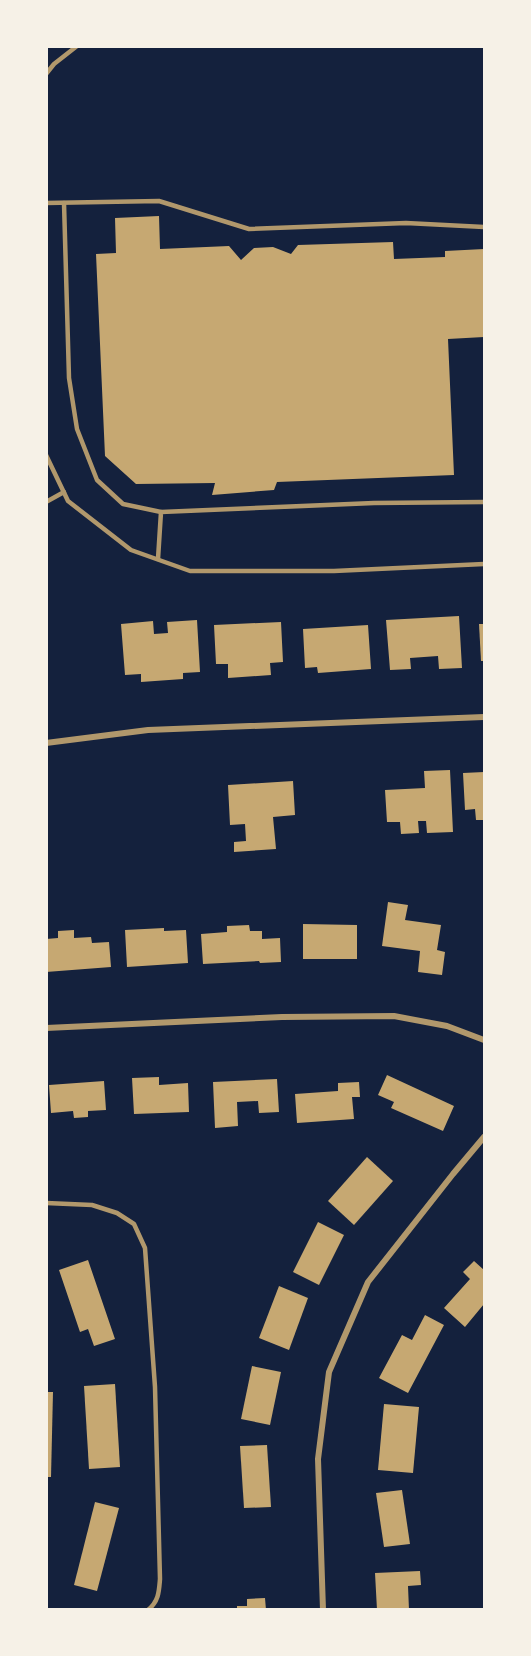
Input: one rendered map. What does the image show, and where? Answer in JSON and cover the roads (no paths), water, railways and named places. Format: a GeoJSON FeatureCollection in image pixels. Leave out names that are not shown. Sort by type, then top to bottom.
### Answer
{"type":"FeatureCollection","features":[{"type":"Feature","properties":{"kind":"street"},"geometry":{"type":"LineString","coordinates":[[46,743],[148,730],[484,717]]}},
{"type":"Feature","properties":{"kind":"street"},"geometry":{"type":"LineString","coordinates":[[46,1028],[282,1017],[394,1016],[447,1026],[484,1040]]}},
{"type":"Feature","properties":{"kind":"street"},"geometry":{"type":"LineString","coordinates":[[323,1610],[318,1459],[329,1372],[368,1282],[484,1137]]}},
{"type":"Feature","properties":{"kind":"lane"},"geometry":{"type":"LineString","coordinates":[[46,74],[54,64],[77,46]]}},
{"type":"Feature","properties":{"kind":"lane"},"geometry":{"type":"LineString","coordinates":[[46,203],[159,201],[249,229],[406,223],[484,226]]}},
{"type":"Feature","properties":{"kind":"lane"},"geometry":{"type":"LineString","coordinates":[[64,203],[69,378],[77,429],[97,480],[123,504],[161,512],[374,503],[484,502]]}},
{"type":"Feature","properties":{"kind":"lane"},"geometry":{"type":"LineString","coordinates":[[46,455],[68,501],[131,550],[190,571],[334,571],[484,564]]}},
{"type":"Feature","properties":{"kind":"lane"},"geometry":{"type":"LineString","coordinates":[[46,502],[64,492]]}},
{"type":"Feature","properties":{"kind":"lane"},"geometry":{"type":"LineString","coordinates":[[158,560],[161,512]]}},
{"type":"Feature","properties":{"kind":"lane"},"geometry":{"type":"LineString","coordinates":[[46,1203],[92,1205],[117,1213],[134,1224],[145,1248],[155,1387],[160,1567],[159,1595],[152,1608],[148,1610]]}}]}
